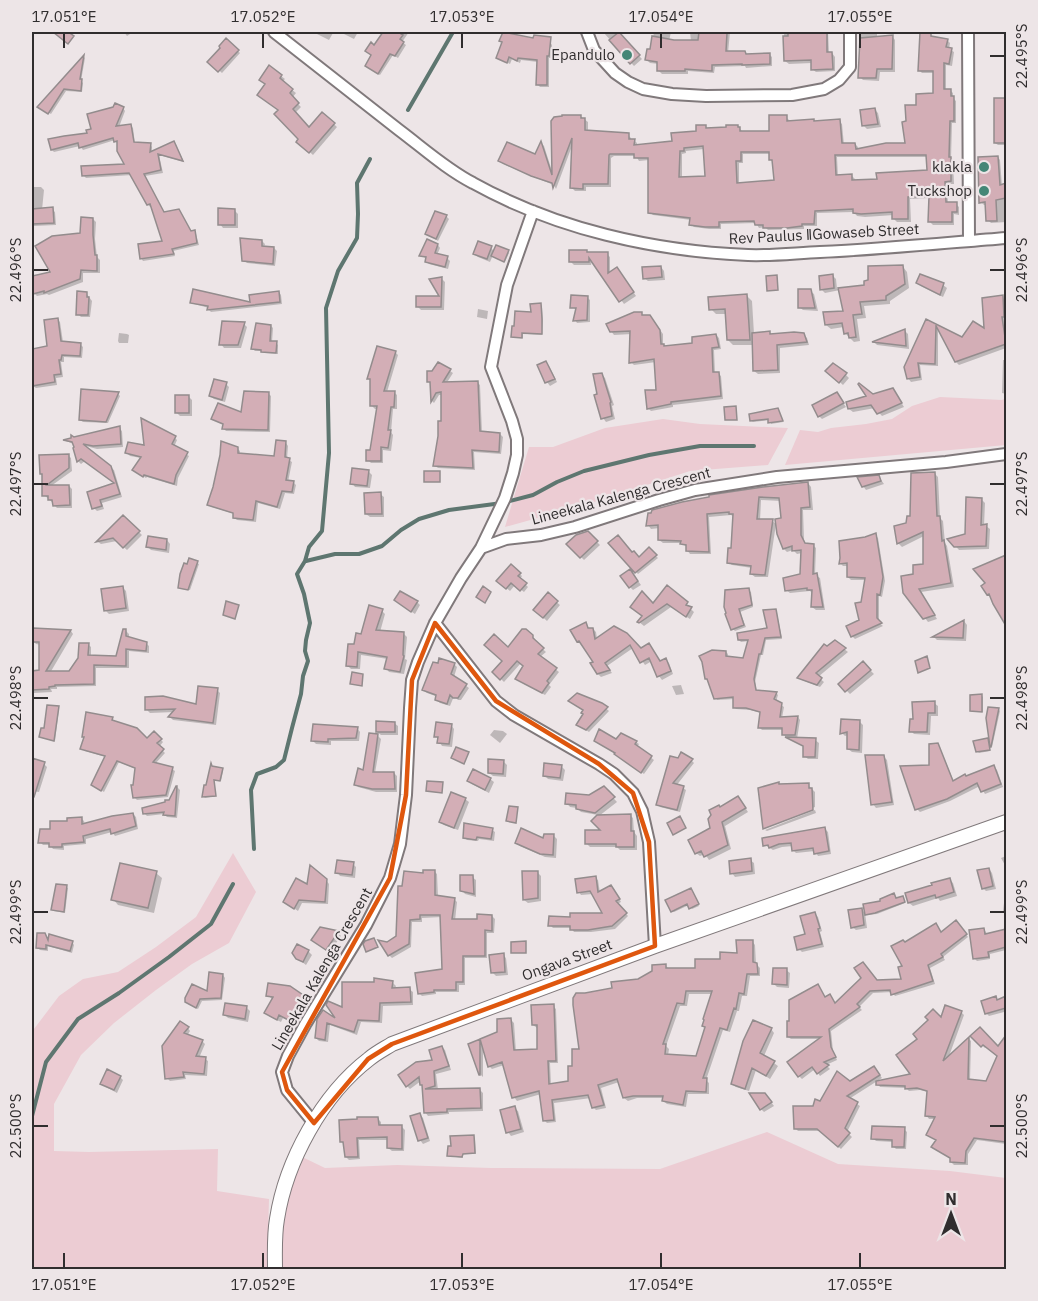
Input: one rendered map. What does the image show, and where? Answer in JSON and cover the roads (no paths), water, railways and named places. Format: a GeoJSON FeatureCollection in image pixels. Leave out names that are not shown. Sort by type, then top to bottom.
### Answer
{"type":"FeatureCollection","features":[{"type":"Feature","properties":{"kind":"street","name":"Rev Paulus ǁGowaseb Street"},"geometry":{"type":"LineString","coordinates":[[274,32],[451,170],[496,195],[533,211],[584,228],[633,241],[685,250],[750,255],[1006,238]]}},
{"type":"Feature","properties":{"kind":"street"},"geometry":{"type":"LineString","coordinates":[[587,32],[594,50],[615,74],[628,82],[643,89],[706,96],[792,95],[824,89],[839,80],[850,67],[850,32]]}},
{"type":"Feature","properties":{"kind":"street"},"geometry":{"type":"LineString","coordinates":[[968,32],[969,241]]}},
{"type":"Feature","properties":{"kind":"street"},"geometry":{"type":"LineString","coordinates":[[481,548],[505,498],[517,454],[518,439],[491,367],[507,285],[533,211]]}},
{"type":"Feature","properties":{"kind":"street","name":"Lineekala Kalenga Crescent"},"geometry":{"type":"LineString","coordinates":[[314,1123],[287,1090],[282,1072],[306,1023],[366,925],[390,878],[400,844],[406,795],[412,680],[435,623],[460,578],[481,548],[506,539],[541,535],[574,527],[705,488],[777,477],[946,462],[1006,454]]}},
{"type":"Feature","properties":{"kind":"street"},"geometry":{"type":"LineString","coordinates":[[435,623],[496,701],[514,715],[614,774],[633,793],[642,812],[649,842],[655,946]]}},
{"type":"Feature","properties":{"kind":"street","name":"Ongava Street"},"geometry":{"type":"LineString","coordinates":[[275,1269],[279,1209],[291,1168],[314,1123],[346,1080],[368,1059],[392,1044],[655,946],[1006,822]]}},
{"type":"Feature","properties":{"kind":"waterway"},"geometry":{"type":"LineString","coordinates":[[408,110],[453,32]]}},
{"type":"Feature","properties":{"kind":"waterway"},"geometry":{"type":"LineString","coordinates":[[254,849],[251,790],[257,774],[276,767],[284,760],[308,661],[305,651],[310,623],[297,574],[305,561],[309,547],[322,531],[329,453],[326,308],[338,271],[357,238],[357,183],[370,159]]}},
{"type":"Feature","properties":{"kind":"waterway"},"geometry":{"type":"LineString","coordinates":[[306,561],[335,554],[359,554],[382,546],[419,519],[449,510],[502,503],[533,495],[584,471],[649,455],[700,446],[754,446]]}},
{"type":"Feature","properties":{"kind":"waterway"},"geometry":{"type":"LineString","coordinates":[[32,1116],[46,1062],[78,1019],[119,993],[211,924],[233,884]]}},
{"type":"Feature","properties":{"kind":"place","name":"Epandulo"},"geometry":{"type":"Point","coordinates":[627,55]}},
{"type":"Feature","properties":{"kind":"place","name":"klakla"},"geometry":{"type":"Point","coordinates":[984,167]}},
{"type":"Feature","properties":{"kind":"place","name":"Tuckshop"},"geometry":{"type":"Point","coordinates":[984,191]}}]}
